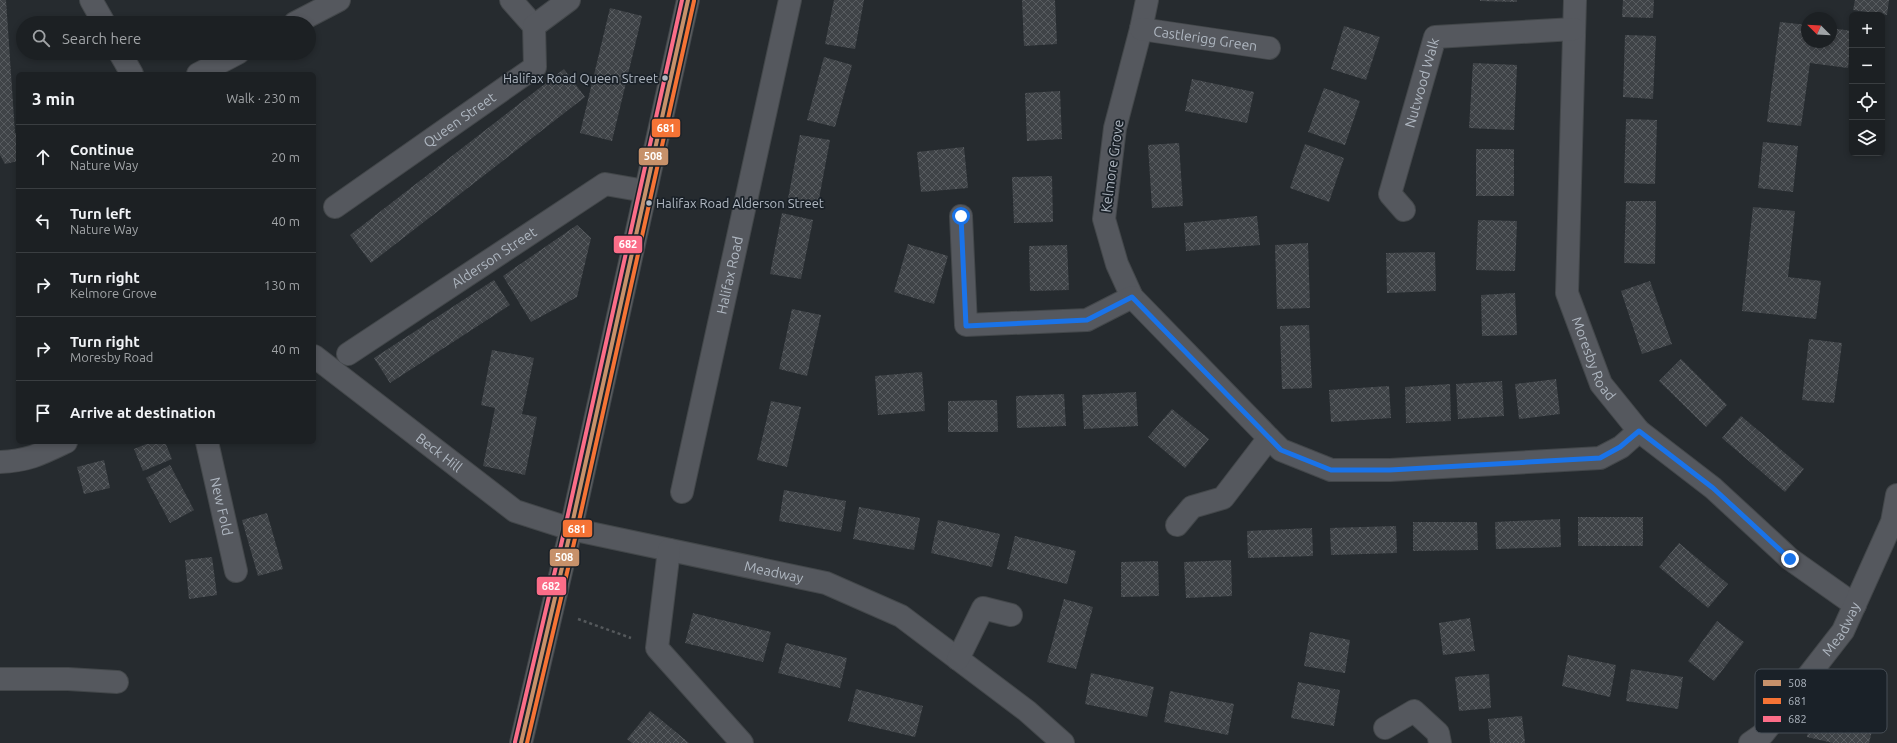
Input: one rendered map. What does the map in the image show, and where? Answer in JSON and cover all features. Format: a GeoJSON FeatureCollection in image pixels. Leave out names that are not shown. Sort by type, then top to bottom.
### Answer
{"type":"FeatureCollection","features":[{"type":"Feature","properties":{"kind":"highway"},"geometry":{"type":"LineString","coordinates":[[521,743],[551,609],[571,529],[688,0]]}},
{"type":"Feature","properties":{"kind":"street"},"geometry":{"type":"LineString","coordinates":[[91,0],[100,16]]}},
{"type":"Feature","properties":{"kind":"street"},"geometry":{"type":"LineString","coordinates":[[308,16],[339,0]]}},
{"type":"Feature","properties":{"kind":"street"},"geometry":{"type":"LineString","coordinates":[[511,0],[534,26],[569,0]]}},
{"type":"Feature","properties":{"kind":"street","name":"Halifax Road"},"geometry":{"type":"LineString","coordinates":[[682,492],[790,0]]}},
{"type":"Feature","properties":{"kind":"street","name":"Kelmore Grove"},"geometry":{"type":"LineString","coordinates":[[1147,0],[1141,29],[1115,128],[1104,219],[1117,264],[1132,297],[1281,450],[1331,470],[1390,470],[1600,458],[1620,447],[1639,431]]}},
{"type":"Feature","properties":{"kind":"street","name":"Moresby Road"},"geometry":{"type":"LineString","coordinates":[[1575,0],[1567,293],[1600,384],[1639,431],[1713,488],[1790,559],[1855,605]]}},
{"type":"Feature","properties":{"kind":"street","name":"Queen Street"},"geometry":{"type":"LineString","coordinates":[[335,207],[535,67],[534,26]]}},
{"type":"Feature","properties":{"kind":"street","name":"Castlerigg Green"},"geometry":{"type":"LineString","coordinates":[[1141,29],[1269,48]]}},
{"type":"Feature","properties":{"kind":"street","name":"Nutwood Walk"},"geometry":{"type":"LineString","coordinates":[[1404,210],[1390,194],[1435,37],[1574,29]]}},
{"type":"Feature","properties":{"kind":"street"},"geometry":{"type":"LineString","coordinates":[[124,60],[131,72]]}},
{"type":"Feature","properties":{"kind":"street"},"geometry":{"type":"LineString","coordinates":[[202,72],[225,60]]}},
{"type":"Feature","properties":{"kind":"street","name":"Alderson Street"},"geometry":{"type":"LineString","coordinates":[[348,354],[605,184],[646,190]]}},
{"type":"Feature","properties":{"kind":"street"},"geometry":{"type":"LineString","coordinates":[[961,216],[966,326],[1087,320],[1132,297]]}},
{"type":"Feature","properties":{"kind":"street","name":"Beck Hill"},"geometry":{"type":"LineString","coordinates":[[318,365],[371,399],[515,511],[571,529]]}},
{"type":"Feature","properties":{"kind":"street"},"geometry":{"type":"LineString","coordinates":[[1177,525],[1192,507],[1223,498],[1269,438]]}},
{"type":"Feature","properties":{"kind":"street"},"geometry":{"type":"LineString","coordinates":[[0,462],[19,461],[36,456],[62,444]]}},
{"type":"Feature","properties":{"kind":"street","name":"New Fold"},"geometry":{"type":"LineString","coordinates":[[207,444],[236,571]]}},
{"type":"Feature","properties":{"kind":"street","name":"Meadway"},"geometry":{"type":"LineString","coordinates":[[1813,669],[1843,631],[1892,522],[1897,495]]}},
{"type":"Feature","properties":{"kind":"street","name":"Meadway"},"geometry":{"type":"LineString","coordinates":[[571,529],[826,583],[901,616],[1027,711],[1063,743]]}},
{"type":"Feature","properties":{"kind":"street"},"geometry":{"type":"LineString","coordinates":[[669,550],[657,648],[742,743]]}},
{"type":"Feature","properties":{"kind":"street"},"geometry":{"type":"LineString","coordinates":[[958,659],[983,608],[1011,615]]}},
{"type":"Feature","properties":{"kind":"street"},"geometry":{"type":"LineString","coordinates":[[0,679],[68,678],[117,682]]}},
{"type":"Feature","properties":{"kind":"street"},"geometry":{"type":"LineString","coordinates":[[1385,728],[1414,711],[1438,733],[1440,743]]}},
{"type":"Feature","properties":{"kind":"street","name":"Meadway"},"geometry":{"type":"LineString","coordinates":[[1750,743],[1764,733]]}},
{"type":"Feature","properties":{"kind":"path"},"geometry":{"type":"LineString","coordinates":[[551,609],[657,648]]}},
{"type":"Feature","properties":{"kind":"building"},"geometry":{"type":"Polygon","coordinates":[[[0,0],[6,0],[16,133],[16,161],[5,164],[0,155],[0,0]]]}},
{"type":"Feature","properties":{"kind":"building"},"geometry":{"type":"Polygon","coordinates":[[[834,0],[864,0],[855,49],[825,44],[834,0]]]}},
{"type":"Feature","properties":{"kind":"building"},"geometry":{"type":"Polygon","coordinates":[[[1022,0],[1055,0],[1057,44],[1024,46],[1022,0]]]}},
{"type":"Feature","properties":{"kind":"building"},"geometry":{"type":"Polygon","coordinates":[[[1517,0],[1517,2],[1480,1],[1517,0]]]}},
{"type":"Feature","properties":{"kind":"building"},"geometry":{"type":"Polygon","coordinates":[[[1623,0],[1654,0],[1653,18],[1622,17],[1623,0]]]}},
{"type":"Feature","properties":{"kind":"building"},"geometry":{"type":"Polygon","coordinates":[[[1855,0],[1889,0],[1887,15],[1885,15],[1885,12],[1853,10],[1855,0]]]}},
{"type":"Feature","properties":{"kind":"building"},"geometry":{"type":"Polygon","coordinates":[[[610,8],[642,16],[612,141],[580,133],[610,8]]]}},
{"type":"Feature","properties":{"kind":"building"},"geometry":{"type":"Polygon","coordinates":[[[1780,22],[1801,24],[1801,48],[1837,48],[1837,29],[1849,31],[1848,68],[1810,63],[1801,126],[1767,122],[1780,22]]]}},
{"type":"Feature","properties":{"kind":"building"},"geometry":{"type":"Polygon","coordinates":[[[1344,26],[1380,37],[1366,80],[1331,69],[1344,26]]]}},
{"type":"Feature","properties":{"kind":"building"},"geometry":{"type":"Polygon","coordinates":[[[1625,35],[1656,36],[1653,99],[1623,97],[1625,35]]]}},
{"type":"Feature","properties":{"kind":"building"},"geometry":{"type":"Polygon","coordinates":[[[824,57],[852,65],[835,127],[807,120],[824,57]]]}},
{"type":"Feature","properties":{"kind":"building"},"geometry":{"type":"Polygon","coordinates":[[[1473,63],[1517,65],[1514,130],[1469,128],[1473,63]]]}},
{"type":"Feature","properties":{"kind":"building"},"geometry":{"type":"Polygon","coordinates":[[[564,69],[585,97],[371,263],[350,235],[564,69]]]}},
{"type":"Feature","properties":{"kind":"building"},"geometry":{"type":"Polygon","coordinates":[[[1192,79],[1254,92],[1247,123],[1185,111],[1192,79]]]}},
{"type":"Feature","properties":{"kind":"building"},"geometry":{"type":"Polygon","coordinates":[[[1324,88],[1360,101],[1345,145],[1308,132],[1324,88]]]}},
{"type":"Feature","properties":{"kind":"building"},"geometry":{"type":"Polygon","coordinates":[[[1060,91],[1062,139],[1027,141],[1025,93],[1060,91]]]}},
{"type":"Feature","properties":{"kind":"building"},"geometry":{"type":"Polygon","coordinates":[[[1626,119],[1657,120],[1655,184],[1624,183],[1626,119]]]}},
{"type":"Feature","properties":{"kind":"building"},"geometry":{"type":"Polygon","coordinates":[[[800,135],[830,140],[818,204],[788,199],[800,135]]]}},
{"type":"Feature","properties":{"kind":"building"},"geometry":{"type":"Polygon","coordinates":[[[1763,142],[1798,146],[1793,192],[1758,188],[1763,142]]]}},
{"type":"Feature","properties":{"kind":"building"},"geometry":{"type":"Polygon","coordinates":[[[1179,143],[1183,206],[1152,208],[1148,145],[1179,143]]]}},
{"type":"Feature","properties":{"kind":"building"},"geometry":{"type":"Polygon","coordinates":[[[1305,144],[1344,158],[1329,202],[1290,188],[1305,144]]]}},
{"type":"Feature","properties":{"kind":"building"},"geometry":{"type":"Polygon","coordinates":[[[964,147],[968,188],[921,192],[917,152],[964,147]]]}},
{"type":"Feature","properties":{"kind":"building"},"geometry":{"type":"Polygon","coordinates":[[[1476,149],[1514,149],[1514,196],[1476,196],[1476,149]]]}},
{"type":"Feature","properties":{"kind":"building"},"geometry":{"type":"Polygon","coordinates":[[[1052,176],[1053,222],[1014,223],[1012,177],[1052,176]]]}},
{"type":"Feature","properties":{"kind":"building"},"geometry":{"type":"Polygon","coordinates":[[[1626,201],[1656,201],[1655,264],[1624,263],[1626,201]]]}},
{"type":"Feature","properties":{"kind":"building"},"geometry":{"type":"Polygon","coordinates":[[[1753,207],[1795,211],[1788,277],[1821,281],[1816,319],[1742,311],[1753,207]]]}},
{"type":"Feature","properties":{"kind":"building"},"geometry":{"type":"Polygon","coordinates":[[[782,213],[813,220],[801,279],[770,274],[782,213]]]}},
{"type":"Feature","properties":{"kind":"building"},"geometry":{"type":"Polygon","coordinates":[[[1257,216],[1260,245],[1186,251],[1184,223],[1257,216]]]}},
{"type":"Feature","properties":{"kind":"building"},"geometry":{"type":"Polygon","coordinates":[[[1478,220],[1517,221],[1515,271],[1476,270],[1478,220]]]}},
{"type":"Feature","properties":{"kind":"building"},"geometry":{"type":"Polygon","coordinates":[[[577,225],[591,238],[577,297],[531,322],[503,276],[577,225]]]}},
{"type":"Feature","properties":{"kind":"building"},"geometry":{"type":"Polygon","coordinates":[[[1308,243],[1310,308],[1277,309],[1275,245],[1308,243]]]}},
{"type":"Feature","properties":{"kind":"building"},"geometry":{"type":"Polygon","coordinates":[[[908,244],[948,256],[934,304],[894,292],[908,244]]]}},
{"type":"Feature","properties":{"kind":"building"},"geometry":{"type":"Polygon","coordinates":[[[1067,245],[1069,290],[1030,291],[1029,246],[1067,245]]]}},
{"type":"Feature","properties":{"kind":"building"},"geometry":{"type":"Polygon","coordinates":[[[1435,252],[1436,291],[1387,293],[1386,253],[1435,252]]]}},
{"type":"Feature","properties":{"kind":"building"},"geometry":{"type":"Polygon","coordinates":[[[494,280],[510,305],[390,383],[374,358],[494,280]]]}},
{"type":"Feature","properties":{"kind":"building"},"geometry":{"type":"Polygon","coordinates":[[[1650,281],[1672,344],[1642,354],[1621,291],[1650,281]]]}},
{"type":"Feature","properties":{"kind":"building"},"geometry":{"type":"Polygon","coordinates":[[[1515,293],[1517,335],[1482,336],[1481,295],[1515,293]]]}},
{"type":"Feature","properties":{"kind":"building"},"geometry":{"type":"Polygon","coordinates":[[[792,309],[821,315],[807,376],[779,369],[792,309]]]}},
{"type":"Feature","properties":{"kind":"building"},"geometry":{"type":"Polygon","coordinates":[[[1309,325],[1312,388],[1282,389],[1280,326],[1309,325]]]}},
{"type":"Feature","properties":{"kind":"building"},"geometry":{"type":"Polygon","coordinates":[[[1809,339],[1842,343],[1834,403],[1802,400],[1809,339]]]}},
{"type":"Feature","properties":{"kind":"building"},"geometry":{"type":"Polygon","coordinates":[[[492,350],[534,358],[522,414],[537,417],[525,475],[483,466],[495,408],[481,405],[492,350]]]}},
{"type":"Feature","properties":{"kind":"building"},"geometry":{"type":"Polygon","coordinates":[[[1681,359],[1727,405],[1706,427],[1659,381],[1681,359]]]}},
{"type":"Feature","properties":{"kind":"building"},"geometry":{"type":"Polygon","coordinates":[[[922,372],[925,411],[878,415],[875,376],[922,372]]]}},
{"type":"Feature","properties":{"kind":"building"},"geometry":{"type":"Polygon","coordinates":[[[1556,379],[1560,414],[1519,419],[1515,384],[1556,379]]]}},
{"type":"Feature","properties":{"kind":"building"},"geometry":{"type":"Polygon","coordinates":[[[1502,381],[1504,416],[1458,419],[1456,384],[1502,381]]]}},
{"type":"Feature","properties":{"kind":"building"},"geometry":{"type":"Polygon","coordinates":[[[1450,384],[1451,421],[1406,423],[1405,387],[1450,384]]]}},
{"type":"Feature","properties":{"kind":"building"},"geometry":{"type":"Polygon","coordinates":[[[1389,386],[1391,418],[1331,422],[1329,390],[1389,386]]]}},
{"type":"Feature","properties":{"kind":"building"},"geometry":{"type":"Polygon","coordinates":[[[1136,392],[1138,426],[1084,429],[1082,395],[1136,392]]]}},
{"type":"Feature","properties":{"kind":"building"},"geometry":{"type":"Polygon","coordinates":[[[1064,394],[1066,426],[1017,428],[1016,396],[1064,394]]]}},
{"type":"Feature","properties":{"kind":"building"},"geometry":{"type":"Polygon","coordinates":[[[997,400],[998,432],[948,432],[948,401],[997,400]]]}},
{"type":"Feature","properties":{"kind":"building"},"geometry":{"type":"Polygon","coordinates":[[[771,401],[801,407],[787,467],[757,460],[771,401]]]}},
{"type":"Feature","properties":{"kind":"building"},"geometry":{"type":"Polygon","coordinates":[[[1172,409],[1209,439],[1185,468],[1148,437],[1172,409]]]}},
{"type":"Feature","properties":{"kind":"building"},"geometry":{"type":"Polygon","coordinates":[[[1741,416],[1804,469],[1785,492],[1722,438],[1741,416]]]}},
{"type":"Feature","properties":{"kind":"building"},"geometry":{"type":"Polygon","coordinates":[[[146,444],[166,444],[172,459],[143,471],[134,449],[146,444]]]}},
{"type":"Feature","properties":{"kind":"building"},"geometry":{"type":"Polygon","coordinates":[[[104,460],[110,488],[84,494],[77,467],[104,460]]]}},
{"type":"Feature","properties":{"kind":"building"},"geometry":{"type":"Polygon","coordinates":[[[170,465],[194,510],[170,523],[146,478],[170,465]]]}},
{"type":"Feature","properties":{"kind":"building"},"geometry":{"type":"Polygon","coordinates":[[[784,490],[846,501],[841,532],[779,521],[784,490]]]}},
{"type":"Feature","properties":{"kind":"building"},"geometry":{"type":"Polygon","coordinates":[[[859,507],[920,518],[914,550],[853,539],[859,507]]]}},
{"type":"Feature","properties":{"kind":"building"},"geometry":{"type":"Polygon","coordinates":[[[267,513],[283,569],[258,576],[242,520],[267,513]]]}},
{"type":"Feature","properties":{"kind":"building"},"geometry":{"type":"Polygon","coordinates":[[[1578,517],[1643,517],[1643,546],[1578,546],[1578,517]]]}},
{"type":"Feature","properties":{"kind":"building"},"geometry":{"type":"Polygon","coordinates":[[[1560,519],[1561,547],[1496,549],[1495,522],[1560,519]]]}},
{"type":"Feature","properties":{"kind":"building"},"geometry":{"type":"Polygon","coordinates":[[[938,520],[1000,534],[992,567],[931,553],[938,520]]]}},
{"type":"Feature","properties":{"kind":"building"},"geometry":{"type":"Polygon","coordinates":[[[1413,522],[1477,522],[1478,550],[1413,551],[1413,522]]]}},
{"type":"Feature","properties":{"kind":"building"},"geometry":{"type":"Polygon","coordinates":[[[1396,526],[1397,553],[1331,555],[1330,528],[1396,526]]]}},
{"type":"Feature","properties":{"kind":"building"},"geometry":{"type":"Polygon","coordinates":[[[1312,528],[1313,556],[1248,558],[1247,531],[1312,528]]]}},
{"type":"Feature","properties":{"kind":"building"},"geometry":{"type":"Polygon","coordinates":[[[1015,536],[1076,551],[1067,584],[1007,569],[1015,536]]]}},
{"type":"Feature","properties":{"kind":"building"},"geometry":{"type":"Polygon","coordinates":[[[1679,543],[1728,584],[1708,608],[1659,567],[1679,543]]]}},
{"type":"Feature","properties":{"kind":"building"},"geometry":{"type":"Polygon","coordinates":[[[212,557],[217,595],[189,599],[185,560],[212,557]]]}},
{"type":"Feature","properties":{"kind":"building"},"geometry":{"type":"Polygon","coordinates":[[[1231,560],[1232,596],[1186,598],[1184,562],[1231,560]]]}},
{"type":"Feature","properties":{"kind":"building"},"geometry":{"type":"Polygon","coordinates":[[[1158,561],[1159,596],[1121,597],[1121,562],[1158,561]]]}},
{"type":"Feature","properties":{"kind":"building"},"geometry":{"type":"Polygon","coordinates":[[[1064,599],[1093,607],[1076,669],[1047,662],[1064,599]]]}},
{"type":"Feature","properties":{"kind":"building"},"geometry":{"type":"Polygon","coordinates":[[[693,613],[771,632],[763,662],[685,643],[693,613]]]}},
{"type":"Feature","properties":{"kind":"building"},"geometry":{"type":"Polygon","coordinates":[[[1470,618],[1475,651],[1443,655],[1439,623],[1470,618]]]}},
{"type":"Feature","properties":{"kind":"building"},"geometry":{"type":"Polygon","coordinates":[[[1717,621],[1744,642],[1714,681],[1688,661],[1717,621]]]}},
{"type":"Feature","properties":{"kind":"building"},"geometry":{"type":"Polygon","coordinates":[[[1310,632],[1350,640],[1345,673],[1304,666],[1310,632]]]}},
{"type":"Feature","properties":{"kind":"building"},"geometry":{"type":"Polygon","coordinates":[[[786,643],[847,658],[840,688],[778,673],[786,643]]]}},
{"type":"Feature","properties":{"kind":"building"},"geometry":{"type":"Polygon","coordinates":[[[1568,655],[1616,665],[1610,697],[1562,686],[1568,655]]]}},
{"type":"Feature","properties":{"kind":"building"},"geometry":{"type":"Polygon","coordinates":[[[1631,669],[1683,677],[1678,709],[1626,701],[1631,669]]]}},
{"type":"Feature","properties":{"kind":"building"},"geometry":{"type":"Polygon","coordinates":[[[1091,673],[1154,687],[1147,717],[1085,704],[1091,673]]]}},
{"type":"Feature","properties":{"kind":"building"},"geometry":{"type":"Polygon","coordinates":[[[1489,674],[1491,708],[1459,711],[1455,677],[1489,674]]]}},
{"type":"Feature","properties":{"kind":"building"},"geometry":{"type":"Polygon","coordinates":[[[1298,682],[1340,690],[1334,726],[1291,718],[1298,682]]]}},
{"type":"Feature","properties":{"kind":"building"},"geometry":{"type":"Polygon","coordinates":[[[856,689],[923,706],[915,737],[848,721],[856,689]]]}},
{"type":"Feature","properties":{"kind":"building"},"geometry":{"type":"Polygon","coordinates":[[[1170,691],[1234,704],[1228,735],[1164,722],[1170,691]]]}},
{"type":"Feature","properties":{"kind":"building"},"geometry":{"type":"Polygon","coordinates":[[[650,711],[689,743],[632,743],[627,739],[650,711]]]}},
{"type":"Feature","properties":{"kind":"building"},"geometry":{"type":"Polygon","coordinates":[[[1522,716],[1525,743],[1490,743],[1488,719],[1522,716]]]}},
{"type":"Feature","properties":{"kind":"building"},"geometry":{"type":"Polygon","coordinates":[[[1808,733],[1872,733],[1869,743],[1833,743],[1807,737],[1808,733]]]}},
{"type":"Feature","properties":{"kind":"transit line","name":"682"},"geometry":{"type":"LineString","coordinates":[[515,742],[565,528],[682,0]]}},
{"type":"Feature","properties":{"kind":"transit line","name":"508"},"geometry":{"type":"LineString","coordinates":[[521,743],[571,529],[688,0]]}},
{"type":"Feature","properties":{"kind":"transit line","name":"681"},"geometry":{"type":"LineString","coordinates":[[527,743],[577,530],[694,1]]}},
{"type":"Feature","properties":{"kind":"place","name":"Halifax Road Queen Street"},"geometry":{"type":"Point","coordinates":[665,78]}},
{"type":"Feature","properties":{"kind":"place","name":"Halifax Road Alderson Street"},"geometry":{"type":"Point","coordinates":[649,203]}},
{"type":"Feature","properties":{"kind":"route"},"geometry":{"type":"LineString","coordinates":[[961,216],[966,326],[1087,320],[1132,297],[1281,450],[1331,470],[1390,470],[1600,458],[1620,447],[1639,431],[1713,488],[1790,559]]}}]}
